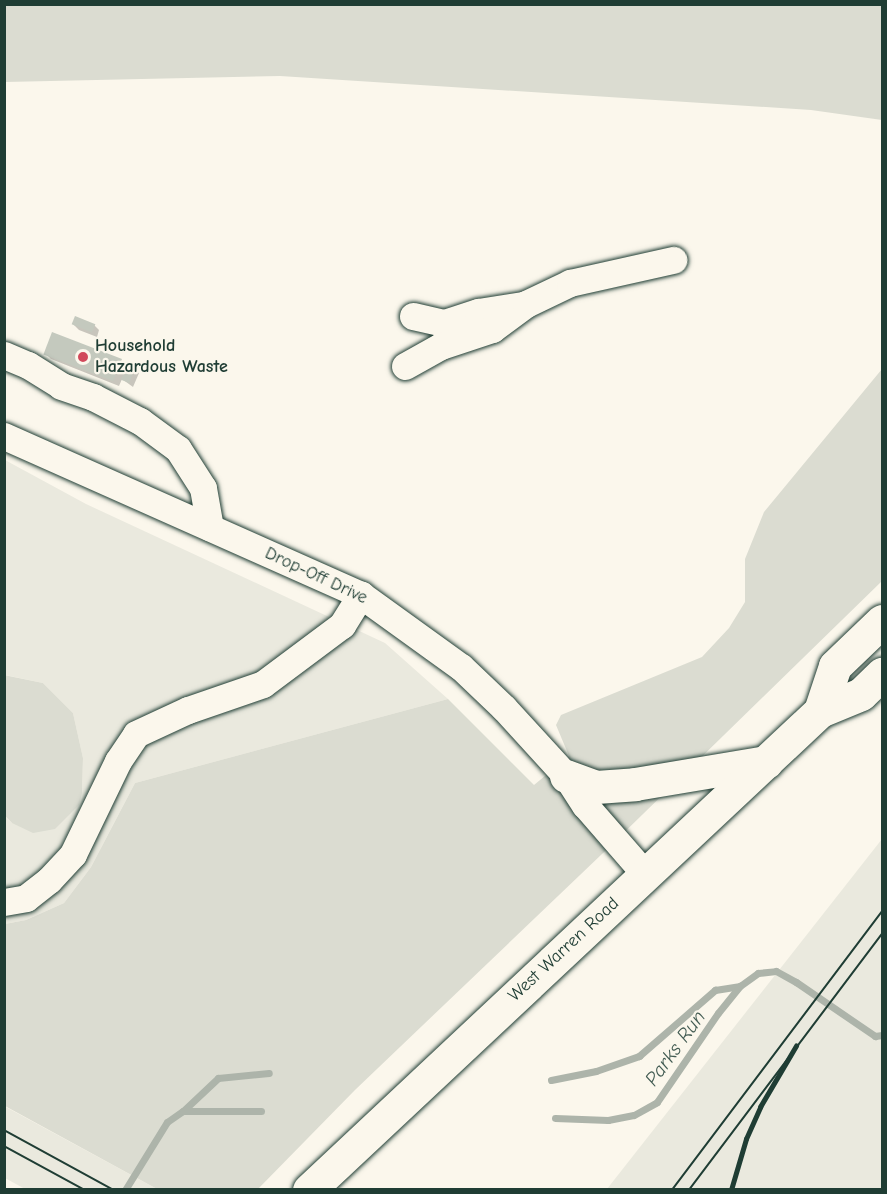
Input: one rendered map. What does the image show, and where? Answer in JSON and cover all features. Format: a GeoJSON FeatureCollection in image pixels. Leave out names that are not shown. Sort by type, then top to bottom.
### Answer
{"type":"FeatureCollection","features":[{"type":"Feature","properties":{"kind":"main road","name":"West Warren Road"},"geometry":{"type":"LineString","coordinates":[[820,711],[835,666],[882,621]]}},
{"type":"Feature","properties":{"kind":"main road","name":"West Warren Road"},"geometry":{"type":"LineString","coordinates":[[309,1190],[820,711],[861,694],[882,674]]}},
{"type":"Feature","properties":{"kind":"main road"},"geometry":{"type":"LineString","coordinates":[[566,776],[596,787],[635,784],[766,762]]}},
{"type":"Feature","properties":{"kind":"street"},"geometry":{"type":"LineString","coordinates":[[405,366],[441,346],[492,329],[526,304],[570,283],[673,260]]}},
{"type":"Feature","properties":{"kind":"street"},"geometry":{"type":"LineString","coordinates":[[413,316],[444,323],[478,312],[526,304]]}},
{"type":"Feature","properties":{"kind":"street"},"geometry":{"type":"LineString","coordinates":[[4,355],[28,365],[61,386],[93,397],[140,421],[178,449],[203,488],[210,527]]}},
{"type":"Feature","properties":{"kind":"street","name":"Drop-Off Drive"},"geometry":{"type":"LineString","coordinates":[[4,436],[361,595],[461,667],[504,708],[566,776],[585,805],[645,874]]}},
{"type":"Feature","properties":{"kind":"street"},"geometry":{"type":"LineString","coordinates":[[4,902],[26,898],[50,880],[73,854],[118,761],[136,734],[188,710],[262,684],[342,625],[361,595]]}},
{"type":"Feature","properties":{"kind":"shaded area"},"geometry":{"type":"Polygon","coordinates":[[[4,5],[882,5],[882,120],[811,110],[280,76],[5,82],[4,5]]]}},
{"type":"Feature","properties":{"kind":"shaded area"},"geometry":{"type":"Polygon","coordinates":[[[882,369],[882,581],[602,854],[355,1090],[258,1189],[157,1189],[5,1106],[5,924],[26,920],[64,903],[91,867],[135,783],[448,699],[534,785],[569,756],[556,725],[561,715],[702,657],[729,628],[745,602],[745,559],[764,512],[882,369]]]}},
{"type":"Feature","properties":{"kind":"shaded area"},"geometry":{"type":"Polygon","coordinates":[[[5,460],[86,504],[385,643],[448,699],[135,783],[91,867],[64,903],[26,920],[5,924],[4,816],[12,823],[82,793],[83,758],[73,713],[43,683],[5,675],[5,460]]]}},
{"type":"Feature","properties":{"kind":"shaded area"},"geometry":{"type":"Polygon","coordinates":[[[4,675],[43,683],[73,713],[83,758],[82,793],[79,805],[55,829],[33,833],[12,823],[5,816],[4,675]]]}},
{"type":"Feature","properties":{"kind":"shaded area"},"geometry":{"type":"Polygon","coordinates":[[[882,839],[882,1189],[607,1189],[882,839]]]}},
{"type":"Feature","properties":{"kind":"shaded area"},"geometry":{"type":"Polygon","coordinates":[[[4,1106],[157,1189],[25,1189],[5,1178],[4,1106]]]}},
{"type":"Feature","properties":{"kind":"building"},"geometry":{"type":"Polygon","coordinates":[[[75,316],[95,324],[92,333],[72,324],[75,316]]]}},
{"type":"Feature","properties":{"kind":"building","name":"Household Hazardous Waste"},"geometry":{"type":"Polygon","coordinates":[[[52,332],[122,359],[113,381],[43,354],[52,332]]]}},
{"type":"Feature","properties":{"kind":"building"},"geometry":{"type":"Polygon","coordinates":[[[127,364],[135,367],[129,383],[121,380],[127,364]]]}},
{"type":"Feature","properties":{"kind":"waterway","name":"Parks Run"},"geometry":{"type":"LineString","coordinates":[[555,1118],[608,1120],[634,1115],[657,1102],[718,1013],[740,986],[758,973],[776,971],[875,1036],[882,1035]]}},
{"type":"Feature","properties":{"kind":"waterway","name":"Parks Run"},"geometry":{"type":"LineString","coordinates":[[551,1080],[596,1071],[639,1056],[715,990],[739,986]]}},
{"type":"Feature","properties":{"kind":"waterway","name":"Parks Run"},"geometry":{"type":"LineString","coordinates":[[183,1111],[218,1078],[269,1073]]}},
{"type":"Feature","properties":{"kind":"waterway","name":"Parks Run"},"geometry":{"type":"LineString","coordinates":[[125,1190],[167,1122],[183,1111],[261,1111]]}},
{"type":"Feature","properties":{"kind":"tram line"},"geometry":{"type":"LineString","coordinates":[[672,1190],[882,911]]}},
{"type":"Feature","properties":{"kind":"tram line"},"geometry":{"type":"LineString","coordinates":[[689,1190],[882,934]]}},
{"type":"Feature","properties":{"kind":"tram line"},"geometry":{"type":"LineString","coordinates":[[4,1130],[114,1190]]}},
{"type":"Feature","properties":{"kind":"tram line"},"geometry":{"type":"LineString","coordinates":[[4,1146],[85,1190]]}},
{"type":"Feature","properties":{"kind":"railway"},"geometry":{"type":"LineString","coordinates":[[731,1190],[746,1139],[760,1107],[796,1046]]}},
{"type":"Feature","properties":{"kind":"place","name":"Household Hazardous Waste"},"geometry":{"type":"Point","coordinates":[83,357]}}]}
